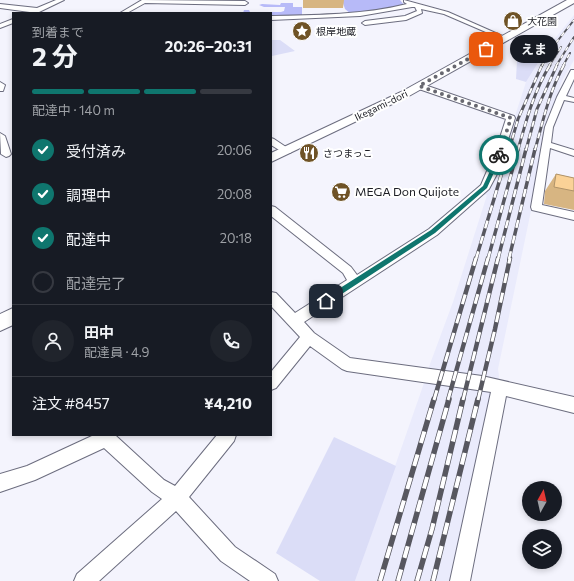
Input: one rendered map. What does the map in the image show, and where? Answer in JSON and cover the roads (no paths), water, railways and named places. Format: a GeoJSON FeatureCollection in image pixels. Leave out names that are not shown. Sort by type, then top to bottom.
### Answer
{"type":"FeatureCollection","features":[{"type":"Feature","properties":{"kind":"main road","name":"Ikegami-dori"},"geometry":{"type":"LineString","coordinates":[[272,158],[419,86],[573,0]]}},
{"type":"Feature","properties":{"kind":"main road"},"geometry":{"type":"LineString","coordinates":[[0,324],[12,317]]}},
{"type":"Feature","properties":{"kind":"street"},"geometry":{"type":"LineString","coordinates":[[0,6],[27,7],[34,12],[62,0]]}},
{"type":"Feature","properties":{"kind":"street"},"geometry":{"type":"LineString","coordinates":[[125,12],[146,0],[193,5],[246,4]]}},
{"type":"Feature","properties":{"kind":"street"},"geometry":{"type":"LineString","coordinates":[[405,0],[414,5],[446,13],[504,38]]}},
{"type":"Feature","properties":{"kind":"street"},"geometry":{"type":"LineString","coordinates":[[272,18],[312,18],[362,14],[414,5]]}},
{"type":"Feature","properties":{"kind":"street"},"geometry":{"type":"LineString","coordinates":[[365,23],[406,18],[420,12],[414,5]]}},
{"type":"Feature","properties":{"kind":"street"},"geometry":{"type":"LineString","coordinates":[[0,26],[12,20]]}},
{"type":"Feature","properties":{"kind":"street"},"geometry":{"type":"LineString","coordinates":[[574,72],[570,86],[561,97],[550,127],[536,207],[574,216]]}},
{"type":"Feature","properties":{"kind":"street"},"geometry":{"type":"LineString","coordinates":[[0,84],[0,89]]}},
{"type":"Feature","properties":{"kind":"street"},"geometry":{"type":"LineString","coordinates":[[294,321],[433,232],[477,195],[485,187],[492,174],[511,118],[419,86]]}},
{"type":"Feature","properties":{"kind":"street"},"geometry":{"type":"LineString","coordinates":[[561,97],[574,100]]}},
{"type":"Feature","properties":{"kind":"street"},"geometry":{"type":"LineString","coordinates":[[0,136],[6,154]]}},
{"type":"Feature","properties":{"kind":"street"},"geometry":{"type":"LineString","coordinates":[[272,142],[287,151]]}},
{"type":"Feature","properties":{"kind":"street"},"geometry":{"type":"LineString","coordinates":[[546,144],[574,153]]}},
{"type":"Feature","properties":{"kind":"street"},"geometry":{"type":"LineString","coordinates":[[272,211],[347,270],[354,282]]}},
{"type":"Feature","properties":{"kind":"street"},"geometry":{"type":"LineString","coordinates":[[272,298],[308,337],[347,364],[482,383],[574,405]]}},
{"type":"Feature","properties":{"kind":"street"},"geometry":{"type":"LineString","coordinates":[[272,381],[308,337]]}},
{"type":"Feature","properties":{"kind":"street"},"geometry":{"type":"LineString","coordinates":[[460,581],[500,387]]}},
{"type":"Feature","properties":{"kind":"street"},"geometry":{"type":"LineString","coordinates":[[84,581],[177,498],[227,436]]}},
{"type":"Feature","properties":{"kind":"street"},"geometry":{"type":"LineString","coordinates":[[0,483],[29,474],[106,438],[158,486],[177,498],[228,554],[268,581]]}},
{"type":"Feature","properties":{"kind":"railway"},"geometry":{"type":"LineString","coordinates":[[542,66],[548,53],[574,20]]}},
{"type":"Feature","properties":{"kind":"railway"},"geometry":{"type":"LineString","coordinates":[[556,66],[574,37]]}},
{"type":"Feature","properties":{"kind":"railway"},"geometry":{"type":"LineString","coordinates":[[549,66],[561,47]]}},
{"type":"Feature","properties":{"kind":"railway"},"geometry":{"type":"LineString","coordinates":[[563,66],[570,53]]}},
{"type":"Feature","properties":{"kind":"railway"},"geometry":{"type":"LineString","coordinates":[[509,150],[518,119],[542,65]]}},
{"type":"Feature","properties":{"kind":"railway"},"geometry":{"type":"LineString","coordinates":[[518,150],[527,117],[539,85],[550,65]]}},
{"type":"Feature","properties":{"kind":"railway"},"geometry":{"type":"LineString","coordinates":[[526,150],[537,109],[557,65]]}},
{"type":"Feature","properties":{"kind":"railway"},"geometry":{"type":"LineString","coordinates":[[535,150],[550,96],[564,65]]}},
{"type":"Feature","properties":{"kind":"railway"},"geometry":{"type":"LineString","coordinates":[[476,259],[509,149]]}},
{"type":"Feature","properties":{"kind":"railway"},"geometry":{"type":"LineString","coordinates":[[488,259],[518,149]]}},
{"type":"Feature","properties":{"kind":"railway"},"geometry":{"type":"LineString","coordinates":[[498,259],[526,149]]}},
{"type":"Feature","properties":{"kind":"railway"},"geometry":{"type":"LineString","coordinates":[[509,259],[535,149]]}},
{"type":"Feature","properties":{"kind":"railway"},"geometry":{"type":"LineString","coordinates":[[434,400],[476,258]]}},
{"type":"Feature","properties":{"kind":"railway"},"geometry":{"type":"LineString","coordinates":[[448,400],[488,258]]}},
{"type":"Feature","properties":{"kind":"railway"},"geometry":{"type":"LineString","coordinates":[[463,400],[498,258]]}},
{"type":"Feature","properties":{"kind":"railway"},"geometry":{"type":"LineString","coordinates":[[478,400],[510,258]]}},
{"type":"Feature","properties":{"kind":"railway"},"geometry":{"type":"LineString","coordinates":[[380,581],[434,399]]}},
{"type":"Feature","properties":{"kind":"railway"},"geometry":{"type":"LineString","coordinates":[[398,581],[449,399]]}},
{"type":"Feature","properties":{"kind":"railway"},"geometry":{"type":"LineString","coordinates":[[417,581],[432,529],[463,399]]}},
{"type":"Feature","properties":{"kind":"railway"},"geometry":{"type":"LineString","coordinates":[[433,581],[478,399]]}},
{"type":"Feature","properties":{"kind":"place","name":"大花園"},"geometry":{"type":"Point","coordinates":[513,21]}},
{"type":"Feature","properties":{"kind":"place","name":"根岸地蔵"},"geometry":{"type":"Point","coordinates":[302,31]}},
{"type":"Feature","properties":{"kind":"place","name":"えま"},"geometry":{"type":"Point","coordinates":[486,49]}},
{"type":"Feature","properties":{"kind":"place","name":"さつまっこ"},"geometry":{"type":"Point","coordinates":[309,153]}},
{"type":"Feature","properties":{"kind":"place","name":"MEGA Don Quijote"},"geometry":{"type":"Point","coordinates":[341,192]}}]}
